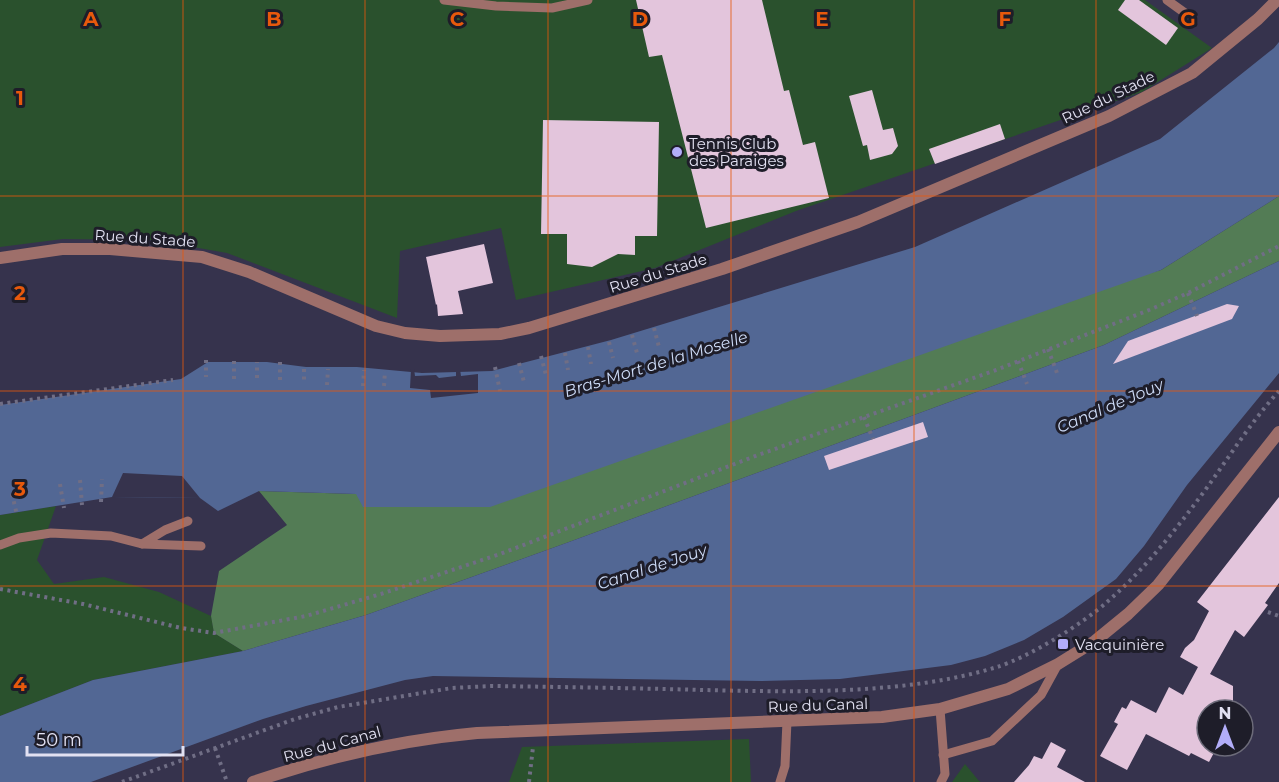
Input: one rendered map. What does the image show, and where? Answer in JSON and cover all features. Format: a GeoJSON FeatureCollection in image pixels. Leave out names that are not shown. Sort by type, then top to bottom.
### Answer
{"type":"FeatureCollection","features":[{"type":"Feature","properties":{"kind":"street","name":"Rue du Stade"},"geometry":{"type":"LineString","coordinates":[[0,258],[62,249],[110,249],[202,257],[249,272],[376,326],[405,333],[440,336],[500,334],[529,328],[722,269],[858,222],[1110,116],[1192,73],[1258,19],[1277,0]]}},
{"type":"Feature","properties":{"kind":"street","name":"Rue du Canal"},"geometry":{"type":"LineString","coordinates":[[253,782],[285,777],[383,745],[430,737],[534,730],[882,717],[940,709],[1008,689],[1058,664],[1095,641],[1128,614],[1158,585],[1279,432]]}},
{"type":"Feature","properties":{"kind":"lane"},"geometry":{"type":"LineString","coordinates":[[444,0],[496,6],[552,8],[588,0]]}},
{"type":"Feature","properties":{"kind":"lane"},"geometry":{"type":"LineString","coordinates":[[1167,0],[1185,13]]}},
{"type":"Feature","properties":{"kind":"lane"},"geometry":{"type":"LineString","coordinates":[[142,544],[165,530],[188,521]]}},
{"type":"Feature","properties":{"kind":"lane"},"geometry":{"type":"LineString","coordinates":[[0,545],[19,538],[51,532],[111,536],[142,544],[201,546]]}},
{"type":"Feature","properties":{"kind":"lane"},"geometry":{"type":"LineString","coordinates":[[943,755],[992,741],[1041,695],[1058,664]]}},
{"type":"Feature","properties":{"kind":"lane"},"geometry":{"type":"LineString","coordinates":[[940,709],[945,774],[941,782]]}},
{"type":"Feature","properties":{"kind":"lane"},"geometry":{"type":"LineString","coordinates":[[780,782],[785,766],[787,721]]}},
{"type":"Feature","properties":{"kind":"path"},"geometry":{"type":"LineString","coordinates":[[0,589],[83,604],[192,630],[214,633],[306,616],[500,554],[758,454],[1018,361],[1188,293],[1279,246]]}},
{"type":"Feature","properties":{"kind":"path"},"geometry":{"type":"LineString","coordinates":[[1188,293],[1197,316]]}},
{"type":"Feature","properties":{"kind":"path"},"geometry":{"type":"LineString","coordinates":[[654,328],[659,347]]}},
{"type":"Feature","properties":{"kind":"path"},"geometry":{"type":"LineString","coordinates":[[632,335],[637,353]]}},
{"type":"Feature","properties":{"kind":"path"},"geometry":{"type":"LineString","coordinates":[[609,342],[613,358]]}},
{"type":"Feature","properties":{"kind":"path"},"geometry":{"type":"LineString","coordinates":[[588,347],[591,364]]}},
{"type":"Feature","properties":{"kind":"path"},"geometry":{"type":"LineString","coordinates":[[1048,349],[1057,373]]}},
{"type":"Feature","properties":{"kind":"path"},"geometry":{"type":"LineString","coordinates":[[565,353],[568,370]]}},
{"type":"Feature","properties":{"kind":"path"},"geometry":{"type":"LineString","coordinates":[[541,356],[546,375]]}},
{"type":"Feature","properties":{"kind":"path"},"geometry":{"type":"LineString","coordinates":[[206,360],[206,376]]}},
{"type":"Feature","properties":{"kind":"path"},"geometry":{"type":"LineString","coordinates":[[234,361],[234,379]]}},
{"type":"Feature","properties":{"kind":"path"},"geometry":{"type":"LineString","coordinates":[[1018,361],[1027,384]]}},
{"type":"Feature","properties":{"kind":"path"},"geometry":{"type":"LineString","coordinates":[[257,362],[257,378]]}},
{"type":"Feature","properties":{"kind":"path"},"geometry":{"type":"LineString","coordinates":[[280,362],[280,380]]}},
{"type":"Feature","properties":{"kind":"path"},"geometry":{"type":"LineString","coordinates":[[519,363],[524,382]]}},
{"type":"Feature","properties":{"kind":"path"},"geometry":{"type":"LineString","coordinates":[[495,367],[500,391]]}},
{"type":"Feature","properties":{"kind":"path"},"geometry":{"type":"LineString","coordinates":[[304,369],[304,384]]}},
{"type":"Feature","properties":{"kind":"path"},"geometry":{"type":"LineString","coordinates":[[327,385],[328,369]]}},
{"type":"Feature","properties":{"kind":"path"},"geometry":{"type":"LineString","coordinates":[[363,386],[364,370]]}},
{"type":"Feature","properties":{"kind":"path"},"geometry":{"type":"LineString","coordinates":[[384,386],[385,371]]}},
{"type":"Feature","properties":{"kind":"path"},"geometry":{"type":"LineString","coordinates":[[0,404],[173,380]]}},
{"type":"Feature","properties":{"kind":"path"},"geometry":{"type":"LineString","coordinates":[[122,782],[296,719],[338,707],[452,688],[492,686],[823,691],[933,683],[998,667],[1055,638],[1082,621],[1106,603],[1135,576],[1203,494],[1262,410],[1279,391]]}},
{"type":"Feature","properties":{"kind":"path"},"geometry":{"type":"LineString","coordinates":[[864,417],[873,439]]}},
{"type":"Feature","properties":{"kind":"path"},"geometry":{"type":"LineString","coordinates":[[101,502],[102,479]]}},
{"type":"Feature","properties":{"kind":"path"},"geometry":{"type":"LineString","coordinates":[[80,480],[82,505]]}},
{"type":"Feature","properties":{"kind":"path"},"geometry":{"type":"LineString","coordinates":[[60,484],[64,508]]}},
{"type":"Feature","properties":{"kind":"path"},"geometry":{"type":"LineString","coordinates":[[12,494],[17,515]]}},
{"type":"Feature","properties":{"kind":"path"},"geometry":{"type":"LineString","coordinates":[[1268,612],[1279,616]]}},
{"type":"Feature","properties":{"kind":"path"},"geometry":{"type":"LineString","coordinates":[[528,782],[534,730]]}},
{"type":"Feature","properties":{"kind":"path"},"geometry":{"type":"LineString","coordinates":[[214,748],[227,782]]}},
{"type":"Feature","properties":{"kind":"green space","name":"Tennis Club des Paraiges"},"geometry":{"type":"Polygon","coordinates":[[[0,0],[1145,0],[1212,48],[1142,92],[796,211],[655,268],[516,300],[501,228],[400,251],[397,318],[227,253],[153,240],[63,239],[0,247],[0,0]]]}},
{"type":"Feature","properties":{"kind":"green space"},"geometry":{"type":"Polygon","coordinates":[[[1279,196],[1279,261],[1104,345],[366,615],[243,651],[214,633],[211,616],[219,571],[287,525],[259,491],[356,494],[1161,270],[1279,196]]]}},
{"type":"Feature","properties":{"kind":"green space"},"geometry":{"type":"Polygon","coordinates":[[[56,506],[37,560],[54,584],[104,577],[159,592],[211,616],[214,633],[243,651],[93,680],[0,716],[0,515],[56,506]]]}},
{"type":"Feature","properties":{"kind":"green space"},"geometry":{"type":"Polygon","coordinates":[[[749,739],[751,782],[509,782],[522,747],[749,739]]]}},
{"type":"Feature","properties":{"kind":"green space"},"geometry":{"type":"Polygon","coordinates":[[[965,764],[979,781],[981,782],[952,782],[965,764]]]}},
{"type":"Feature","properties":{"kind":"water","name":"Bras-Mort de la Moselle"},"geometry":{"type":"Polygon","coordinates":[[[1279,42],[1279,196],[1161,270],[490,507],[363,507],[356,494],[259,491],[218,511],[200,498],[112,497],[0,515],[0,405],[181,379],[208,362],[267,362],[306,367],[357,367],[422,373],[492,371],[611,340],[915,247],[1160,139],[1279,42]]]}},
{"type":"Feature","properties":{"kind":"water","name":"Canal de Jouy"},"geometry":{"type":"Polygon","coordinates":[[[1279,261],[1279,373],[1187,485],[1144,546],[1116,579],[1063,617],[1024,640],[985,656],[951,665],[840,679],[761,681],[433,676],[405,680],[263,719],[91,782],[0,782],[0,716],[93,680],[243,651],[366,615],[1104,345],[1279,261]]]}},
{"type":"Feature","properties":{"kind":"pier"},"geometry":{"type":"Polygon","coordinates":[[[411,369],[414,369],[415,376],[436,375],[439,378],[456,376],[456,369],[460,369],[461,376],[478,374],[478,393],[431,398],[430,390],[410,388],[411,369]]]}},
{"type":"Feature","properties":{"kind":"pier"},"geometry":{"type":"Polygon","coordinates":[[[123,473],[182,476],[200,498],[112,497],[123,473]]]}},
{"type":"Feature","properties":{"kind":"building"},"geometry":{"type":"Polygon","coordinates":[[[636,0],[762,0],[784,91],[789,90],[803,145],[815,142],[829,198],[706,228],[662,55],[649,57],[636,0]]]}},
{"type":"Feature","properties":{"kind":"building"},"geometry":{"type":"Polygon","coordinates":[[[1125,0],[1139,0],[1178,28],[1166,45],[1118,10],[1125,0]]]}},
{"type":"Feature","properties":{"kind":"building"},"geometry":{"type":"Polygon","coordinates":[[[872,90],[883,130],[893,128],[898,146],[892,154],[870,160],[867,145],[863,146],[849,96],[872,90]]]}},
{"type":"Feature","properties":{"kind":"building"},"geometry":{"type":"Polygon","coordinates":[[[543,120],[659,122],[657,236],[635,236],[635,255],[618,254],[592,267],[567,264],[567,234],[541,234],[543,120]]]}},
{"type":"Feature","properties":{"kind":"building"},"geometry":{"type":"Polygon","coordinates":[[[1000,124],[1005,139],[935,164],[929,149],[1000,124]]]}},
{"type":"Feature","properties":{"kind":"building"},"geometry":{"type":"Polygon","coordinates":[[[484,244],[493,283],[458,291],[463,314],[438,316],[426,257],[484,244]]]}},
{"type":"Feature","properties":{"kind":"building"},"geometry":{"type":"Polygon","coordinates":[[[1227,304],[1239,306],[1232,319],[1113,364],[1128,341],[1227,304]]]}},
{"type":"Feature","properties":{"kind":"building"},"geometry":{"type":"Polygon","coordinates":[[[923,422],[928,437],[829,470],[824,456],[923,422]]]}},
{"type":"Feature","properties":{"kind":"building"},"geometry":{"type":"Polygon","coordinates":[[[1279,497],[1279,583],[1265,603],[1268,605],[1244,637],[1235,630],[1210,674],[1233,686],[1233,698],[1195,698],[1195,755],[1191,753],[1189,756],[1146,734],[1127,770],[1100,756],[1118,724],[1114,722],[1122,707],[1126,709],[1131,700],[1156,713],[1169,687],[1183,695],[1198,667],[1180,657],[1185,648],[1194,640],[1209,611],[1197,602],[1279,497]]]}},
{"type":"Feature","properties":{"kind":"building"},"geometry":{"type":"Polygon","coordinates":[[[1051,742],[1066,750],[1057,767],[1085,782],[1014,782],[1034,756],[1042,759],[1051,742]]]}},
{"type":"Feature","properties":{"kind":"place","name":"Tennis Club des Paraiges"},"geometry":{"type":"Point","coordinates":[677,152]}},
{"type":"Feature","properties":{"kind":"place","name":"Vacquinière"},"geometry":{"type":"Point","coordinates":[1063,644]}}]}
